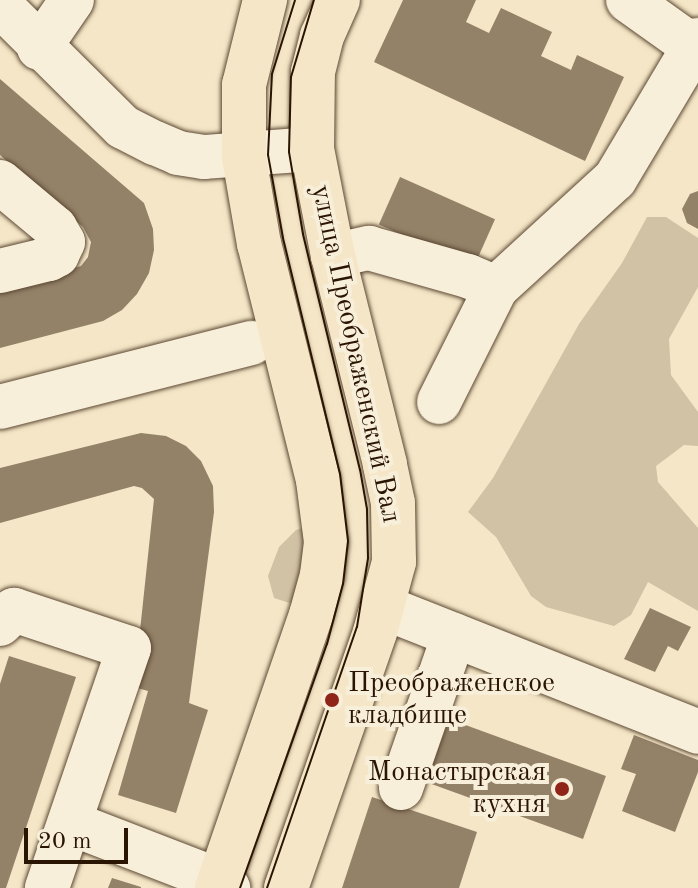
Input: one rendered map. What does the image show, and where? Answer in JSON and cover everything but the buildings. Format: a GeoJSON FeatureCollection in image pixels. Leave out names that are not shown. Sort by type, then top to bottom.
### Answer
{"type":"FeatureCollection","features":[{"type":"Feature","properties":{"kind":"main road"},"geometry":{"type":"LineString","coordinates":[[222,886],[311,615],[322,575],[326,542],[318,480],[259,244],[244,157],[244,85],[265,0]]}},
{"type":"Feature","properties":{"kind":"main road","name":"улица Преображенский Вал"},"geometry":{"type":"LineString","coordinates":[[286,888],[383,607],[394,562],[393,503],[333,256],[312,149],[313,72],[322,36],[338,0]]}},
{"type":"Feature","properties":{"kind":"street"},"geometry":{"type":"LineString","coordinates":[[39,48],[72,0]]}},
{"type":"Feature","properties":{"kind":"street"},"geometry":{"type":"LineString","coordinates":[[439,402],[496,288],[615,179],[696,43],[628,0]]}},
{"type":"Feature","properties":{"kind":"street"},"geometry":{"type":"LineString","coordinates":[[0,6],[39,48],[123,127],[178,153],[244,157],[312,149]]}},
{"type":"Feature","properties":{"kind":"street"},"geometry":{"type":"LineString","coordinates":[[0,182],[55,228],[63,242],[57,255],[49,259],[0,271]]}},
{"type":"Feature","properties":{"kind":"street"},"geometry":{"type":"LineString","coordinates":[[333,256],[369,248],[468,276],[496,288]]}},
{"type":"Feature","properties":{"kind":"street"},"geometry":{"type":"LineString","coordinates":[[0,407],[252,343]]}},
{"type":"Feature","properties":{"kind":"street"},"geometry":{"type":"LineString","coordinates":[[383,607],[698,732]]}},
{"type":"Feature","properties":{"kind":"street"},"geometry":{"type":"LineString","coordinates":[[0,624],[14,610],[129,648],[47,888]]}},
{"type":"Feature","properties":{"kind":"street"},"geometry":{"type":"LineString","coordinates":[[401,788],[454,635]]}},
{"type":"Feature","properties":{"kind":"street"},"geometry":{"type":"LineString","coordinates":[[70,823],[222,886]]}},
{"type":"Feature","properties":{"kind":"shaded area"},"geometry":{"type":"Polygon","coordinates":[[[647,217],[666,217],[698,238],[698,287],[669,339],[671,375],[698,412],[698,446],[684,445],[656,466],[658,482],[698,528],[698,611],[648,582],[631,615],[614,626],[546,607],[531,596],[496,537],[468,512],[493,478],[579,324],[622,263],[647,217]]]}},
{"type":"Feature","properties":{"kind":"shaded area"},"geometry":{"type":"Polygon","coordinates":[[[310,526],[302,607],[274,598],[268,576],[279,547],[296,530],[310,526]]]}},
{"type":"Feature","properties":{"kind":"tram line"},"geometry":{"type":"LineString","coordinates":[[240,888],[327,644],[343,584],[348,541],[340,474],[283,238],[268,155],[272,74],[295,0]]}},
{"type":"Feature","properties":{"kind":"tram line"},"geometry":{"type":"LineString","coordinates":[[267,888],[357,627],[368,558],[367,509],[360,470],[303,234],[289,152],[291,77],[314,0]]}},
{"type":"Feature","properties":{"kind":"place","name":"Преображенское кладбище"},"geometry":{"type":"Point","coordinates":[332,700]}},
{"type":"Feature","properties":{"kind":"place","name":"Монастырская кухня"},"geometry":{"type":"Point","coordinates":[562,789]}}]}
